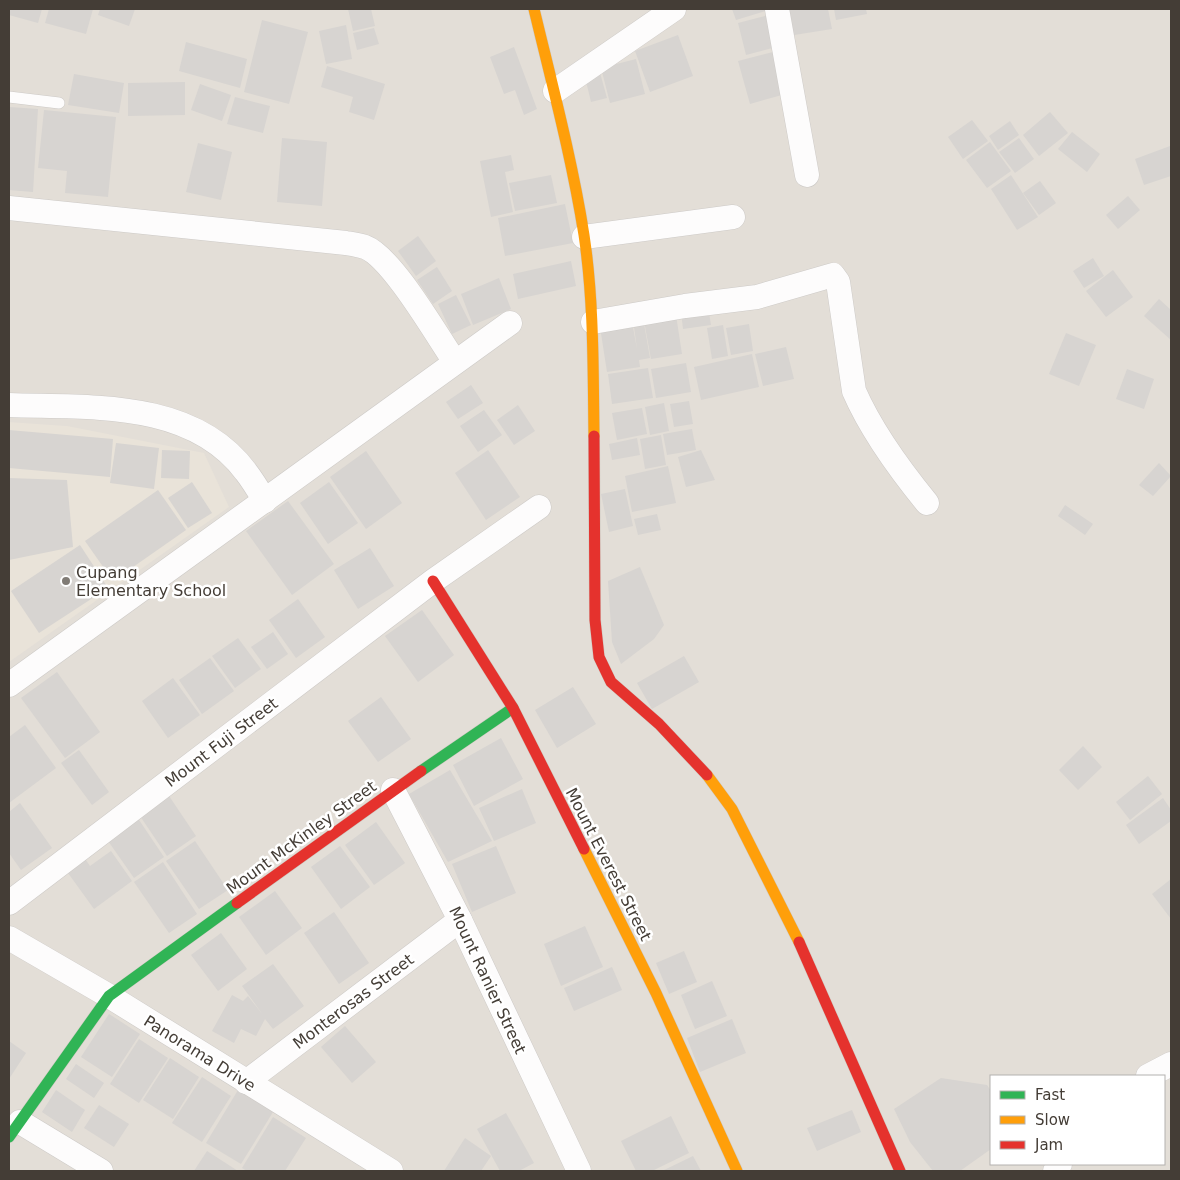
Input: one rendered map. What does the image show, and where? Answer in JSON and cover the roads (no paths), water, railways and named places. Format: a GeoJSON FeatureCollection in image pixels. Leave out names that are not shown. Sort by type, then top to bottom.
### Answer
{"type":"FeatureCollection","features":[{"type":"Feature","properties":{"kind":"street"},"geometry":{"type":"LineString","coordinates":[[534,9],[571,164],[584,237],[593,322],[595,620],[599,657],[611,682],[659,724],[713,782],[732,809],[785,911],[900,1171]]}},
{"type":"Feature","properties":{"kind":"street"},"geometry":{"type":"LineString","coordinates":[[555,91],[674,9]]}},
{"type":"Feature","properties":{"kind":"street"},"geometry":{"type":"LineString","coordinates":[[777,9],[807,175]]}},
{"type":"Feature","properties":{"kind":"street"},"geometry":{"type":"LineString","coordinates":[[9,208],[346,243],[366,247],[383,261],[404,287],[455,362]]}},
{"type":"Feature","properties":{"kind":"street"},"geometry":{"type":"LineString","coordinates":[[584,237],[733,217]]}},
{"type":"Feature","properties":{"kind":"street"},"geometry":{"type":"LineString","coordinates":[[593,322],[685,306],[757,297],[833,275],[838,282],[854,391],[880,436],[927,503]]}},
{"type":"Feature","properties":{"kind":"street"},"geometry":{"type":"LineString","coordinates":[[9,685],[510,323]]}},
{"type":"Feature","properties":{"kind":"street"},"geometry":{"type":"LineString","coordinates":[[9,405],[127,411],[181,422],[223,448],[246,471],[265,501]]}},
{"type":"Feature","properties":{"kind":"street","name":"Mount Fuji Street"},"geometry":{"type":"LineString","coordinates":[[9,903],[434,581],[540,507]]}},
{"type":"Feature","properties":{"kind":"street","name":"Mount Everest Street"},"geometry":{"type":"LineString","coordinates":[[434,581],[513,708],[656,993],[737,1171]]}},
{"type":"Feature","properties":{"kind":"street","name":"Mount McKinley Street"},"geometry":{"type":"LineString","coordinates":[[14,1130],[109,996],[393,790],[513,708]]}},
{"type":"Feature","properties":{"kind":"street","name":"Mount Ranier Street"},"geometry":{"type":"LineString","coordinates":[[393,790],[460,920],[578,1171]]}},
{"type":"Feature","properties":{"kind":"street","name":"Monterosas Street"},"geometry":{"type":"LineString","coordinates":[[246,1082],[460,920]]}},
{"type":"Feature","properties":{"kind":"street","name":"Panorama Drive"},"geometry":{"type":"LineString","coordinates":[[9,938],[109,996],[390,1171]]}},
{"type":"Feature","properties":{"kind":"street"},"geometry":{"type":"LineString","coordinates":[[1150,1075],[1171,1064]]}},
{"type":"Feature","properties":{"kind":"street"},"geometry":{"type":"LineString","coordinates":[[14,1130],[102,1171]]}},
{"type":"Feature","properties":{"kind":"lane"},"geometry":{"type":"LineString","coordinates":[[9,96],[59,103]]}},
{"type":"Feature","properties":{"kind":"place","name":"Cupang Elementary School"},"geometry":{"type":"Point","coordinates":[66,581]}}]}
